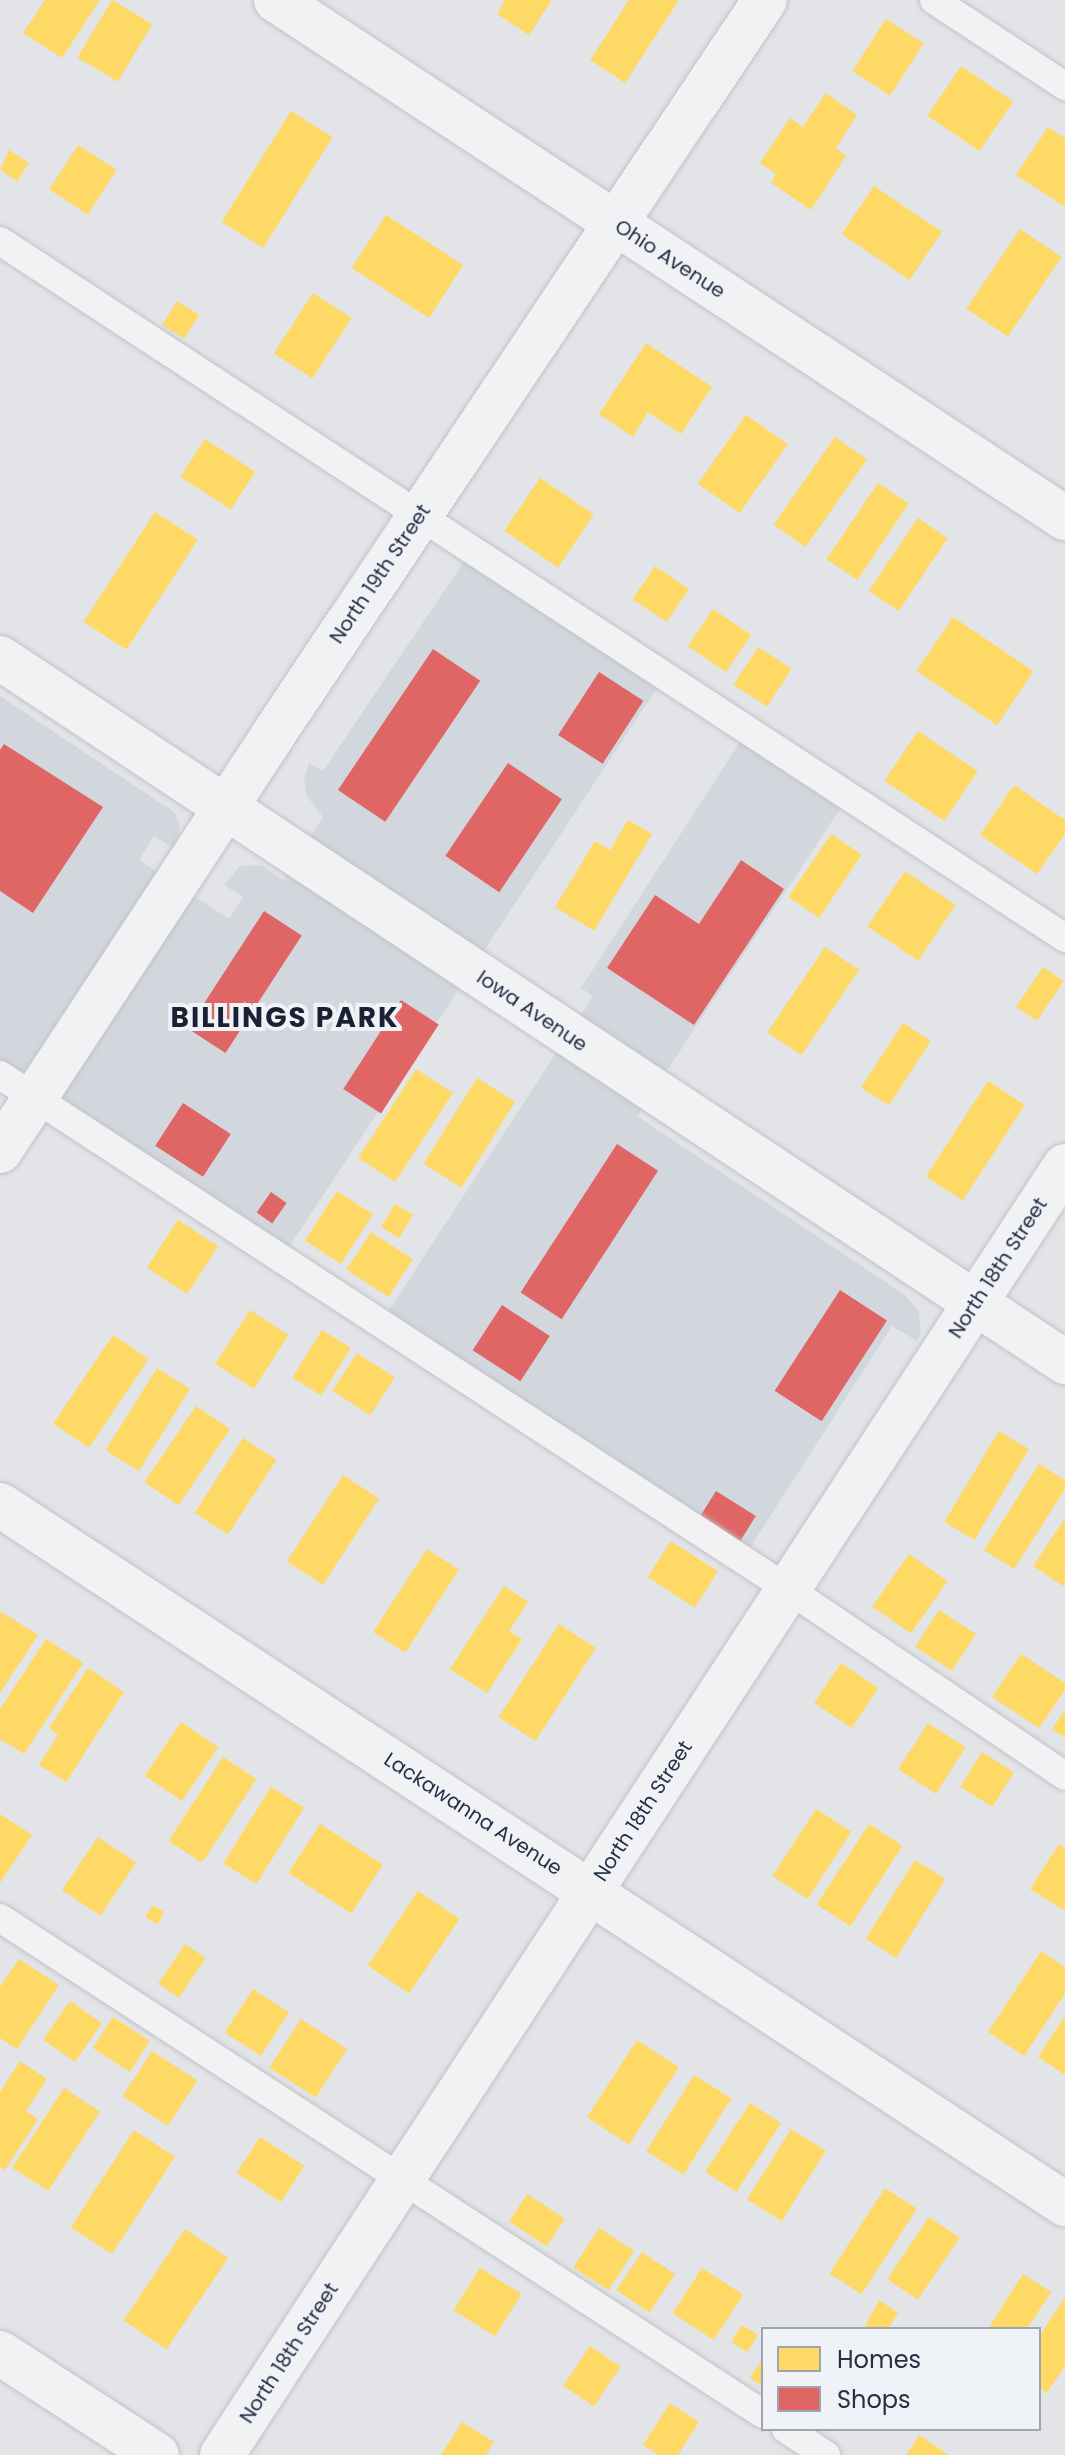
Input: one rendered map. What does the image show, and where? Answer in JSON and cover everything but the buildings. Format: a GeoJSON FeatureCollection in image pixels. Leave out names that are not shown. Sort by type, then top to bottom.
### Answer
{"type":"FeatureCollection","features":[{"type":"Feature","properties":{"kind":"street","name":"Ohio Avenue"},"geometry":{"type":"LineString","coordinates":[[276,0],[1065,518]]}},
{"type":"Feature","properties":{"kind":"street","name":"North 19th Street"},"geometry":{"type":"LineString","coordinates":[[0,1151],[17,1086],[225,807],[765,0]]}},
{"type":"Feature","properties":{"kind":"street","name":"Iowa Avenue"},"geometry":{"type":"LineString","coordinates":[[0,658],[1065,1362]]}},
{"type":"Feature","properties":{"kind":"street","name":"North 18th Street"},"geometry":{"type":"LineString","coordinates":[[222,2455],[1065,1166]]}},
{"type":"Feature","properties":{"kind":"street","name":"Lackawanna Avenue"},"geometry":{"type":"LineString","coordinates":[[0,1505],[1065,2204]]}},
{"type":"Feature","properties":{"kind":"street"},"geometry":{"type":"LineString","coordinates":[[0,2353],[157,2455]]}},
{"type":"Feature","properties":{"kind":"lane"},"geometry":{"type":"LineString","coordinates":[[934,0],[1065,86]]}},
{"type":"Feature","properties":{"kind":"lane"},"geometry":{"type":"LineString","coordinates":[[0,241],[1065,938]]}},
{"type":"Feature","properties":{"kind":"lane"},"geometry":{"type":"LineString","coordinates":[[17,1086],[788,1589],[1065,1776]]}},
{"type":"Feature","properties":{"kind":"lane"},"geometry":{"type":"LineString","coordinates":[[0,1918],[761,2413]]}},
{"type":"Feature","properties":{"kind":"lane"},"geometry":{"type":"LineString","coordinates":[[789,2431],[826,2455]]}},
{"type":"Feature","properties":{"kind":"shaded area"},"geometry":{"type":"Polygon","coordinates":[[[465,560],[657,688],[289,1247],[0,1061],[0,696],[174,812],[180,824],[175,849],[154,836],[139,860],[229,919],[243,897],[224,885],[240,866],[261,865],[283,880],[323,817],[306,795],[304,778],[309,763],[323,771],[465,560]]]}},
{"type":"Feature","properties":{"kind":"shaded area"},"geometry":{"type":"Polygon","coordinates":[[[740,742],[840,809],[637,1116],[905,1295],[919,1312],[921,1333],[917,1341],[892,1326],[748,1551],[388,1312],[593,996],[581,988],[740,742]]]}},
{"type":"Feature","properties":{"kind":"district","name":"BILLINGS PARK"},"geometry":{"type":"Point","coordinates":[285,1018]}}]}
